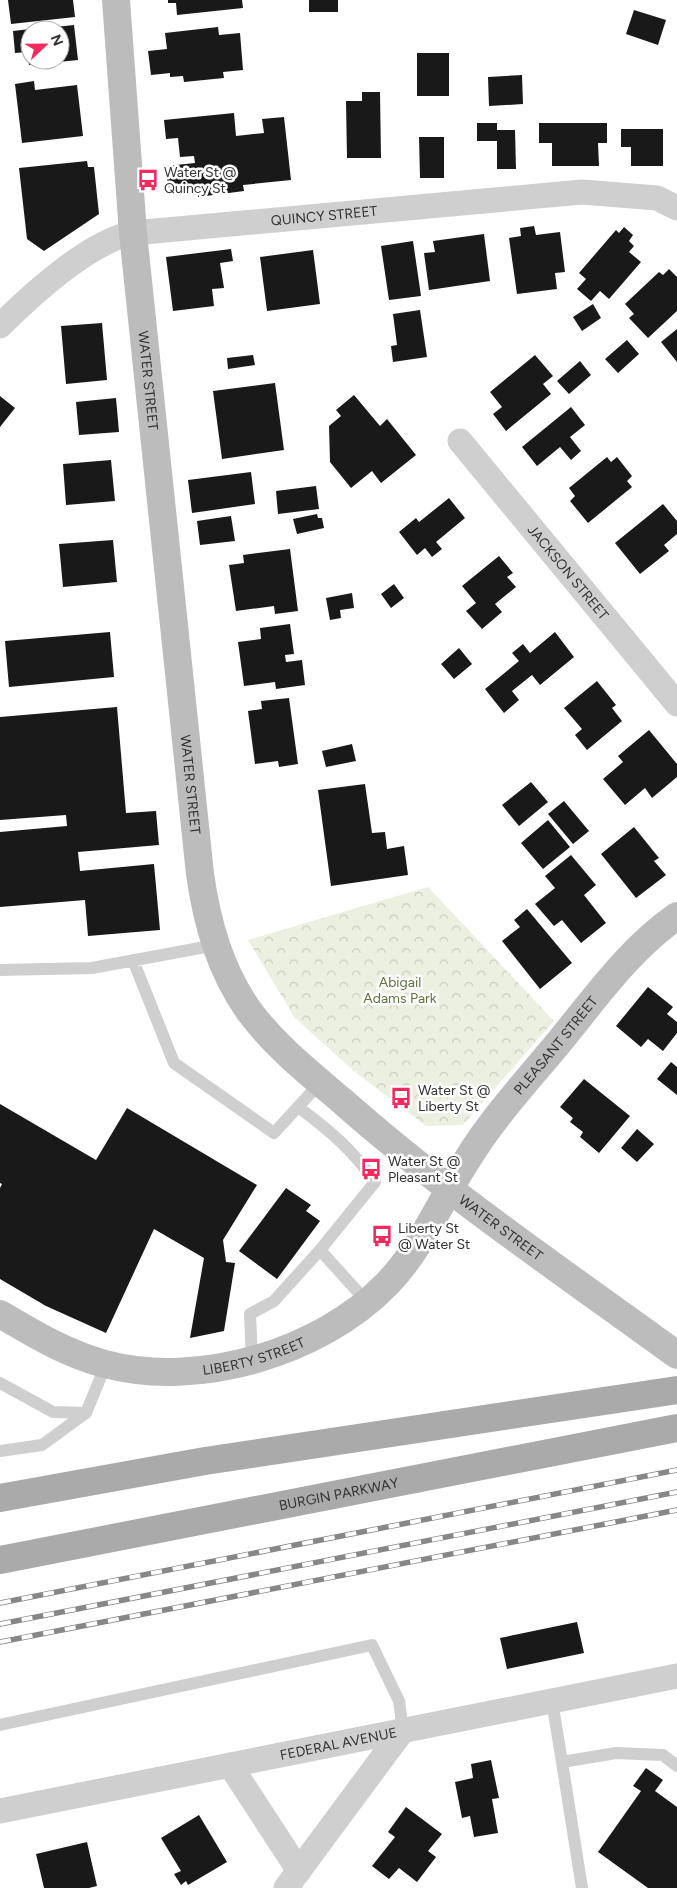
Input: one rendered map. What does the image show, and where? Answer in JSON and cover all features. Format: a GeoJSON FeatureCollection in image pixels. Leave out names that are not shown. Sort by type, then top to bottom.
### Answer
{"type":"FeatureCollection","features":[{"type":"Feature","properties":{"kind":"main road","name":"WATER STREET"},"geometry":{"type":"LineString","coordinates":[[116,0],[133,233],[200,874],[203,899],[216,945],[236,990],[250,1011],[277,1044],[320,1083],[377,1132],[449,1189],[677,1355]]}},
{"type":"Feature","properties":{"kind":"main road","name":"PLEASANT STREET"},"geometry":{"type":"LineString","coordinates":[[449,1189],[487,1130],[635,949],[677,916]]}},
{"type":"Feature","properties":{"kind":"main road","name":"LIBERTY STREET"},"geometry":{"type":"LineString","coordinates":[[0,1314],[58,1346],[106,1364],[128,1368],[178,1371],[205,1370],[252,1360],[314,1337],[366,1302],[387,1284],[404,1265],[432,1222],[449,1189]]}},
{"type":"Feature","properties":{"kind":"main road"},"geometry":{"type":"LineString","coordinates":[[0,1498],[205,1461],[677,1390]]}},
{"type":"Feature","properties":{"kind":"main road","name":"BURGIN PARKWAY"},"geometry":{"type":"LineString","coordinates":[[0,1560],[677,1428]]}},
{"type":"Feature","properties":{"kind":"street","name":"QUINCY STREET"},"geometry":{"type":"LineString","coordinates":[[0,326],[52,280],[81,258],[109,240],[133,233],[582,192],[657,198],[677,208]]}},
{"type":"Feature","properties":{"kind":"street","name":"JACKSON STREET"},"geometry":{"type":"LineString","coordinates":[[460,441],[677,704]]}},
{"type":"Feature","properties":{"kind":"street","name":"FEDERAL AVENUE"},"geometry":{"type":"LineString","coordinates":[[0,1812],[677,1676]]}},
{"type":"Feature","properties":{"kind":"street"},"geometry":{"type":"LineString","coordinates":[[230,1765],[293,1879],[403,1730]]}},
{"type":"Feature","properties":{"kind":"lane"},"geometry":{"type":"LineString","coordinates":[[0,970],[92,968],[216,945]]}},
{"type":"Feature","properties":{"kind":"lane"},"geometry":{"type":"LineString","coordinates":[[133,960],[174,1062],[274,1133],[320,1083]]}},
{"type":"Feature","properties":{"kind":"lane"},"geometry":{"type":"LineString","coordinates":[[252,1360],[250,1314],[274,1301],[320,1250],[375,1182],[364,1166],[337,1136],[298,1107]]}},
{"type":"Feature","properties":{"kind":"lane"},"geometry":{"type":"LineString","coordinates":[[320,1250],[366,1302]]}},
{"type":"Feature","properties":{"kind":"lane"},"geometry":{"type":"LineString","coordinates":[[0,1450],[42,1445],[86,1413],[106,1364]]}},
{"type":"Feature","properties":{"kind":"lane"},"geometry":{"type":"LineString","coordinates":[[0,1383],[53,1412],[86,1413]]}},
{"type":"Feature","properties":{"kind":"lane"},"geometry":{"type":"LineString","coordinates":[[0,1725],[372,1645],[400,1701],[403,1730]]}},
{"type":"Feature","properties":{"kind":"lane"},"geometry":{"type":"LineString","coordinates":[[552,1701],[582,1888]]}},
{"type":"Feature","properties":{"kind":"lane"},"geometry":{"type":"LineString","coordinates":[[562,1762],[616,1753],[663,1755],[677,1766]]}},
{"type":"Feature","properties":{"kind":"green space","name":"Abigail Adams Park"},"geometry":{"type":"Polygon","coordinates":[[[428,887],[554,1021],[463,1125],[426,1126],[355,1072],[295,1018],[248,940],[428,887]]]}},
{"type":"Feature","properties":{"kind":"building"},"geometry":{"type":"Polygon","coordinates":[[[8,0],[73,0],[75,17],[48,20],[20,20],[20,23],[11,24],[8,0]]]}},
{"type":"Feature","properties":{"kind":"building"},"geometry":{"type":"Polygon","coordinates":[[[168,0],[242,0],[243,8],[177,15],[176,3],[168,3],[168,0]]]}},
{"type":"Feature","properties":{"kind":"building"},"geometry":{"type":"Polygon","coordinates":[[[309,0],[338,0],[338,12],[309,12],[309,0]]]}},
{"type":"Feature","properties":{"kind":"building"},"geometry":{"type":"Polygon","coordinates":[[[634,10],[666,20],[658,45],[626,34],[634,10]]]}},
{"type":"Feature","properties":{"kind":"building"},"geometry":{"type":"Polygon","coordinates":[[[70,25],[74,25],[78,60],[70,61],[70,25]]]}},
{"type":"Feature","properties":{"kind":"building"},"geometry":{"type":"Polygon","coordinates":[[[218,27],[219,35],[240,33],[243,70],[223,72],[224,78],[184,82],[183,76],[170,77],[170,73],[151,75],[148,51],[167,49],[165,33],[218,27]]]}},
{"type":"Feature","properties":{"kind":"building"},"geometry":{"type":"Polygon","coordinates":[[[20,30],[20,53],[15,53],[13,31],[20,30]]]}},
{"type":"Feature","properties":{"kind":"building"},"geometry":{"type":"Polygon","coordinates":[[[417,53],[449,53],[449,96],[417,96],[417,53]]]}},
{"type":"Feature","properties":{"kind":"building"},"geometry":{"type":"Polygon","coordinates":[[[522,75],[523,104],[489,106],[488,77],[522,75]]]}},
{"type":"Feature","properties":{"kind":"building"},"geometry":{"type":"Polygon","coordinates":[[[34,81],[35,90],[77,85],[83,136],[22,143],[15,84],[34,81]]]}},
{"type":"Feature","properties":{"kind":"building"},"geometry":{"type":"Polygon","coordinates":[[[362,92],[380,92],[381,158],[347,158],[346,101],[362,101],[362,92]]]}},
{"type":"Feature","properties":{"kind":"building"},"geometry":{"type":"Polygon","coordinates":[[[234,113],[236,136],[264,133],[262,119],[284,117],[291,180],[243,185],[244,191],[198,197],[197,186],[168,189],[166,166],[195,163],[194,156],[180,157],[178,138],[166,139],[164,120],[234,113]]]}},
{"type":"Feature","properties":{"kind":"building"},"geometry":{"type":"Polygon","coordinates":[[[477,123],[497,123],[497,130],[515,130],[516,169],[497,169],[497,141],[477,141],[477,123]]]}},
{"type":"Feature","properties":{"kind":"building"},"geometry":{"type":"Polygon","coordinates":[[[539,123],[607,123],[607,143],[598,143],[599,166],[552,166],[552,143],[539,143],[539,123]]]}},
{"type":"Feature","properties":{"kind":"building"},"geometry":{"type":"Polygon","coordinates":[[[621,129],[663,129],[663,166],[631,166],[631,147],[621,147],[621,129]]]}},
{"type":"Feature","properties":{"kind":"building"},"geometry":{"type":"Polygon","coordinates":[[[419,137],[444,137],[444,178],[420,178],[419,137]]]}},
{"type":"Feature","properties":{"kind":"building"},"geometry":{"type":"Polygon","coordinates":[[[87,161],[88,167],[94,167],[99,214],[44,251],[27,239],[19,168],[87,161]]]}},
{"type":"Feature","properties":{"kind":"building"},"geometry":{"type":"Polygon","coordinates":[[[534,226],[536,235],[560,232],[565,272],[555,273],[557,289],[517,294],[509,238],[521,236],[520,228],[534,226]]]}},
{"type":"Feature","properties":{"kind":"building"},"geometry":{"type":"Polygon","coordinates":[[[624,227],[633,235],[629,241],[634,246],[629,252],[641,262],[609,299],[600,291],[591,301],[577,289],[586,279],[579,273],[616,230],[619,233],[624,227]]]}},
{"type":"Feature","properties":{"kind":"building"},"geometry":{"type":"Polygon","coordinates":[[[484,234],[490,281],[429,290],[424,253],[435,252],[433,241],[484,234]]]}},
{"type":"Feature","properties":{"kind":"building"},"geometry":{"type":"Polygon","coordinates":[[[413,241],[421,296],[389,300],[381,246],[413,241]]]}},
{"type":"Feature","properties":{"kind":"building"},"geometry":{"type":"Polygon","coordinates":[[[231,249],[233,261],[220,263],[224,288],[212,289],[214,306],[173,311],[166,257],[231,249]]]}},
{"type":"Feature","properties":{"kind":"building"},"geometry":{"type":"Polygon","coordinates":[[[313,250],[320,304],[267,311],[260,257],[313,250]]]}},
{"type":"Feature","properties":{"kind":"building"},"geometry":{"type":"Polygon","coordinates":[[[669,269],[677,277],[677,311],[648,338],[629,318],[634,314],[625,304],[659,272],[663,275],[669,269]]]}},
{"type":"Feature","properties":{"kind":"building"},"geometry":{"type":"Polygon","coordinates":[[[593,304],[601,318],[582,331],[573,317],[593,304]]]}},
{"type":"Feature","properties":{"kind":"building"},"geometry":{"type":"Polygon","coordinates":[[[420,310],[427,357],[393,362],[391,346],[397,345],[393,314],[420,310]]]}},
{"type":"Feature","properties":{"kind":"building"},"geometry":{"type":"Polygon","coordinates":[[[102,323],[107,380],[66,384],[61,326],[102,323]]]}},
{"type":"Feature","properties":{"kind":"building"},"geometry":{"type":"Polygon","coordinates":[[[677,329],[677,362],[661,342],[677,329]]]}},
{"type":"Feature","properties":{"kind":"building"},"geometry":{"type":"Polygon","coordinates":[[[627,340],[639,354],[618,373],[605,359],[627,340]]]}},
{"type":"Feature","properties":{"kind":"building"},"geometry":{"type":"Polygon","coordinates":[[[253,355],[255,365],[228,369],[227,358],[253,355]]]}},
{"type":"Feature","properties":{"kind":"building"},"geometry":{"type":"Polygon","coordinates":[[[535,355],[553,376],[543,384],[551,394],[506,431],[493,414],[502,407],[490,392],[535,355]]]}},
{"type":"Feature","properties":{"kind":"building"},"geometry":{"type":"Polygon","coordinates":[[[580,361],[591,375],[569,394],[557,381],[580,361]]]}},
{"type":"Feature","properties":{"kind":"building"},"geometry":{"type":"Polygon","coordinates":[[[275,383],[284,450],[222,459],[213,391],[275,383]]]}},
{"type":"Feature","properties":{"kind":"building"},"geometry":{"type":"Polygon","coordinates":[[[354,395],[380,426],[387,419],[416,455],[381,483],[372,471],[351,488],[330,462],[329,426],[341,416],[336,410],[354,395]]]}},
{"type":"Feature","properties":{"kind":"building"},"geometry":{"type":"Polygon","coordinates":[[[0,396],[15,408],[0,427],[0,396]]]}},
{"type":"Feature","properties":{"kind":"building"},"geometry":{"type":"Polygon","coordinates":[[[116,398],[119,432],[79,435],[76,402],[116,398]]]}},
{"type":"Feature","properties":{"kind":"building"},"geometry":{"type":"Polygon","coordinates":[[[571,407],[585,425],[570,437],[581,451],[571,460],[560,447],[537,466],[522,447],[571,407]]]}},
{"type":"Feature","properties":{"kind":"building"},"geometry":{"type":"Polygon","coordinates":[[[607,457],[611,462],[617,457],[632,476],[627,481],[632,487],[588,523],[570,501],[575,496],[569,488],[607,457]]]}},
{"type":"Feature","properties":{"kind":"building"},"geometry":{"type":"Polygon","coordinates":[[[111,460],[115,501],[66,505],[63,464],[111,460]]]}},
{"type":"Feature","properties":{"kind":"building"},"geometry":{"type":"Polygon","coordinates":[[[251,472],[255,504],[192,513],[188,480],[251,472]]]}},
{"type":"Feature","properties":{"kind":"building"},"geometry":{"type":"Polygon","coordinates":[[[316,486],[319,509],[278,514],[276,491],[316,486]]]}},
{"type":"Feature","properties":{"kind":"building"},"geometry":{"type":"Polygon","coordinates":[[[449,498],[465,518],[436,542],[442,549],[432,557],[425,548],[417,555],[399,532],[416,518],[419,522],[449,498]]]}},
{"type":"Feature","properties":{"kind":"building"},"geometry":{"type":"Polygon","coordinates":[[[663,504],[677,521],[677,534],[664,545],[669,551],[640,574],[615,543],[663,504]]]}},
{"type":"Feature","properties":{"kind":"building"},"geometry":{"type":"Polygon","coordinates":[[[317,514],[318,518],[322,518],[324,528],[297,534],[293,519],[317,514]]]}},
{"type":"Feature","properties":{"kind":"building"},"geometry":{"type":"Polygon","coordinates":[[[231,516],[235,541],[200,545],[197,521],[231,516]]]}},
{"type":"Feature","properties":{"kind":"building"},"geometry":{"type":"Polygon","coordinates":[[[113,540],[117,582],[63,587],[59,544],[113,540]]]}},
{"type":"Feature","properties":{"kind":"building"},"geometry":{"type":"Polygon","coordinates":[[[290,549],[298,611],[275,614],[274,606],[236,611],[229,565],[244,563],[243,555],[290,549]]]}},
{"type":"Feature","properties":{"kind":"building"},"geometry":{"type":"Polygon","coordinates":[[[499,556],[513,573],[507,577],[516,587],[495,604],[502,612],[482,629],[466,611],[476,603],[462,586],[499,556]]]}},
{"type":"Feature","properties":{"kind":"building"},"geometry":{"type":"Polygon","coordinates":[[[394,584],[404,598],[391,608],[381,594],[394,584]]]}},
{"type":"Feature","properties":{"kind":"building"},"geometry":{"type":"Polygon","coordinates":[[[352,593],[354,608],[340,610],[341,618],[330,620],[326,598],[352,593]]]}},
{"type":"Feature","properties":{"kind":"building"},"geometry":{"type":"Polygon","coordinates":[[[290,624],[294,654],[285,655],[286,662],[302,660],[305,685],[276,689],[275,682],[244,686],[238,642],[261,639],[260,628],[290,624]]]}},
{"type":"Feature","properties":{"kind":"building"},"geometry":{"type":"Polygon","coordinates":[[[110,632],[114,677],[9,687],[5,641],[110,632]]]}},
{"type":"Feature","properties":{"kind":"building"},"geometry":{"type":"Polygon","coordinates":[[[555,632],[574,657],[540,685],[532,675],[512,691],[519,700],[504,713],[485,689],[519,661],[512,653],[523,644],[530,653],[555,632]]]}},
{"type":"Feature","properties":{"kind":"building"},"geometry":{"type":"Polygon","coordinates":[[[459,648],[472,664],[454,679],[441,664],[459,648]]]}},
{"type":"Feature","properties":{"kind":"building"},"geometry":{"type":"Polygon","coordinates":[[[597,681],[616,705],[612,708],[622,721],[587,750],[575,735],[582,729],[564,708],[597,681]]]}},
{"type":"Feature","properties":{"kind":"building"},"geometry":{"type":"Polygon","coordinates":[[[289,698],[298,764],[279,767],[278,761],[255,764],[248,711],[262,709],[261,701],[289,698]]]}},
{"type":"Feature","properties":{"kind":"building"},"geometry":{"type":"Polygon","coordinates":[[[117,707],[126,813],[156,811],[159,845],[78,852],[80,871],[154,864],[160,930],[88,936],[85,900],[0,907],[0,832],[67,826],[66,815],[0,820],[0,717],[117,707]]]}},
{"type":"Feature","properties":{"kind":"building"},"geometry":{"type":"Polygon","coordinates":[[[649,730],[677,764],[677,777],[652,798],[645,788],[625,805],[603,779],[623,762],[618,756],[649,730]]]}},
{"type":"Feature","properties":{"kind":"building"},"geometry":{"type":"Polygon","coordinates":[[[352,744],[356,761],[326,767],[322,751],[352,744]]]}},
{"type":"Feature","properties":{"kind":"building"},"geometry":{"type":"Polygon","coordinates":[[[531,782],[548,802],[519,826],[502,805],[531,782]]]}},
{"type":"Feature","properties":{"kind":"building"},"geometry":{"type":"Polygon","coordinates":[[[365,784],[372,833],[385,832],[387,849],[404,846],[408,875],[331,886],[318,790],[365,784]]]}},
{"type":"Feature","properties":{"kind":"building"},"geometry":{"type":"Polygon","coordinates":[[[564,801],[589,831],[573,844],[548,814],[564,801]]]}},
{"type":"Feature","properties":{"kind":"building"},"geometry":{"type":"Polygon","coordinates":[[[548,820],[570,847],[543,869],[521,843],[548,820]]]}},
{"type":"Feature","properties":{"kind":"building"},"geometry":{"type":"Polygon","coordinates":[[[634,827],[659,858],[654,861],[666,875],[636,898],[601,854],[634,827]]]}},
{"type":"Feature","properties":{"kind":"building"},"geometry":{"type":"Polygon","coordinates":[[[571,855],[596,885],[584,895],[606,923],[581,943],[562,920],[554,926],[535,904],[555,888],[545,876],[571,855]]]}},
{"type":"Feature","properties":{"kind":"building"},"geometry":{"type":"Polygon","coordinates":[[[527,909],[572,963],[540,989],[502,941],[520,927],[514,920],[527,909]]]}},
{"type":"Feature","properties":{"kind":"building"},"geometry":{"type":"Polygon","coordinates":[[[648,987],[673,1007],[667,1014],[677,1022],[677,1033],[663,1051],[648,1039],[641,1047],[616,1026],[648,987]]]}},
{"type":"Feature","properties":{"kind":"building"},"geometry":{"type":"Polygon","coordinates":[[[671,1062],[677,1067],[677,1095],[657,1079],[671,1062]]]}},
{"type":"Feature","properties":{"kind":"building"},"geometry":{"type":"Polygon","coordinates":[[[584,1079],[630,1116],[599,1153],[580,1137],[583,1132],[570,1122],[573,1118],[560,1107],[584,1079]]]}},
{"type":"Feature","properties":{"kind":"building"},"geometry":{"type":"Polygon","coordinates":[[[0,1104],[96,1160],[127,1108],[257,1185],[223,1240],[226,1262],[235,1263],[224,1331],[190,1338],[204,1258],[154,1229],[106,1333],[46,1306],[0,1279],[0,1188],[2,1184],[0,1183],[0,1104]]]}},
{"type":"Feature","properties":{"kind":"building"},"geometry":{"type":"Polygon","coordinates":[[[637,1129],[654,1144],[637,1162],[621,1148],[637,1129]]]}},
{"type":"Feature","properties":{"kind":"building"},"geometry":{"type":"Polygon","coordinates":[[[286,1188],[311,1205],[306,1211],[320,1221],[277,1279],[239,1251],[286,1188]]]}},
{"type":"Feature","properties":{"kind":"building"},"geometry":{"type":"Polygon","coordinates":[[[577,1622],[584,1653],[507,1669],[500,1638],[577,1622]]]}},
{"type":"Feature","properties":{"kind":"building"},"geometry":{"type":"Polygon","coordinates":[[[491,1760],[499,1798],[492,1799],[498,1833],[474,1837],[470,1816],[462,1818],[455,1782],[473,1778],[471,1764],[491,1760]]]}},
{"type":"Feature","properties":{"kind":"building"},"geometry":{"type":"Polygon","coordinates":[[[646,1768],[663,1780],[655,1791],[677,1807],[677,1888],[648,1888],[598,1852],[641,1791],[633,1786],[646,1768]]]}},
{"type":"Feature","properties":{"kind":"building"},"geometry":{"type":"Polygon","coordinates":[[[406,1807],[442,1834],[428,1851],[436,1857],[417,1882],[399,1868],[389,1879],[372,1866],[395,1837],[388,1832],[406,1807]]]}},
{"type":"Feature","properties":{"kind":"building"},"geometry":{"type":"Polygon","coordinates":[[[199,1815],[227,1862],[188,1885],[186,1881],[181,1885],[174,1874],[181,1871],[161,1838],[199,1815]]]}},
{"type":"Feature","properties":{"kind":"building"},"geometry":{"type":"Polygon","coordinates":[[[87,1842],[97,1886],[89,1888],[44,1888],[36,1854],[87,1842]]]}},
{"type":"Feature","properties":{"kind":"railway"},"geometry":{"type":"LineString","coordinates":[[0,1603],[677,1470]]}},
{"type":"Feature","properties":{"kind":"railway"},"geometry":{"type":"LineString","coordinates":[[0,1624],[677,1492]]}},
{"type":"Feature","properties":{"kind":"railway"},"geometry":{"type":"LineString","coordinates":[[0,1642],[677,1510]]}},
{"type":"Feature","properties":{"kind":"place","name":"Water St @ Quincy St"},"geometry":{"type":"Point","coordinates":[148,180]}},
{"type":"Feature","properties":{"kind":"place","name":"Water St @ Liberty St"},"geometry":{"type":"Point","coordinates":[401,1098]}},
{"type":"Feature","properties":{"kind":"place","name":"Water St @ Pleasant St"},"geometry":{"type":"Point","coordinates":[371,1169]}},
{"type":"Feature","properties":{"kind":"place","name":"Liberty St @ Water St"},"geometry":{"type":"Point","coordinates":[382,1236]}}]}
